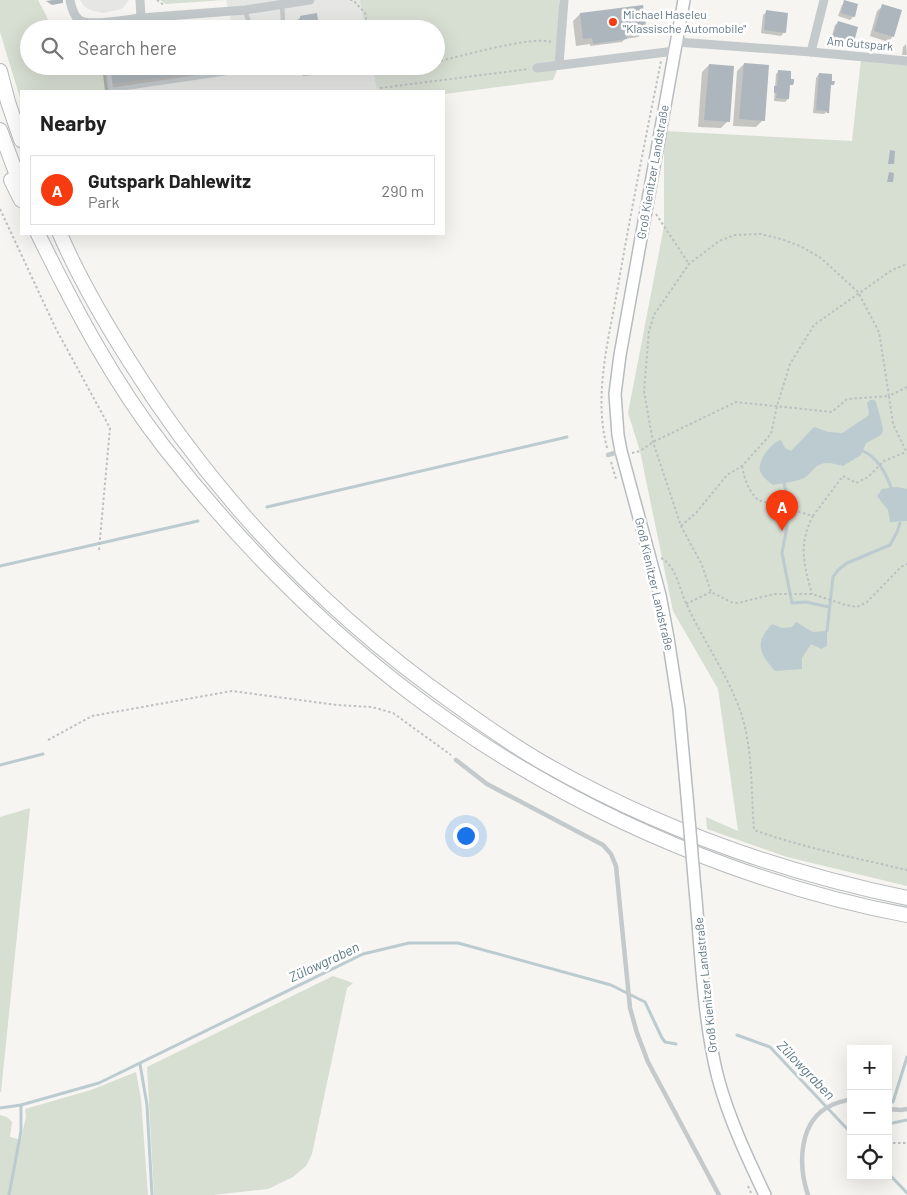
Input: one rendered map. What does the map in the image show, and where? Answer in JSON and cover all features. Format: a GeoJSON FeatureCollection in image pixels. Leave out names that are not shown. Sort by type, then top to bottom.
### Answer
{"type":"FeatureCollection","features":[{"type":"Feature","properties":{"kind":"highway"},"geometry":{"type":"LineString","coordinates":[[0,71],[20,137]]}},
{"type":"Feature","properties":{"kind":"highway"},"geometry":{"type":"LineString","coordinates":[[0,130],[20,183]]}},
{"type":"Feature","properties":{"kind":"highway"},"geometry":{"type":"LineString","coordinates":[[0,157],[20,198]]}},
{"type":"Feature","properties":{"kind":"highway"},"geometry":{"type":"LineString","coordinates":[[39,235],[101,354],[162,445],[270,570],[357,651],[418,701],[487,748],[539,780],[610,816],[675,845],[785,885],[907,915]]}},
{"type":"Feature","properties":{"kind":"highway"},"geometry":{"type":"LineString","coordinates":[[60,235],[89,293],[116,340],[145,387],[198,461],[252,526],[323,599],[429,686],[495,732],[546,764],[618,801],[673,826],[742,853],[789,868],[907,898]]}},
{"type":"Feature","properties":{"kind":"main road","name":"Groß Kienitzer Landstraße"},"geometry":{"type":"LineString","coordinates":[[684,0],[617,372],[615,418],[621,454],[660,595],[672,664],[687,796],[710,1037],[717,1076],[729,1115],[765,1195]]}},
{"type":"Feature","properties":{"kind":"street"},"geometry":{"type":"LineString","coordinates":[[70,0],[71,6],[80,20]]}},
{"type":"Feature","properties":{"kind":"street"},"geometry":{"type":"LineString","coordinates":[[140,0],[142,18]]}},
{"type":"Feature","properties":{"kind":"street"},"geometry":{"type":"LineString","coordinates":[[134,20],[246,10],[310,0]]}},
{"type":"Feature","properties":{"kind":"street"},"geometry":{"type":"LineString","coordinates":[[559,65],[564,0]]}},
{"type":"Feature","properties":{"kind":"street","name":"Am Gutspark"},"geometry":{"type":"LineString","coordinates":[[811,52],[824,0]]}},
{"type":"Feature","properties":{"kind":"street","name":"Am Gutspark"},"geometry":{"type":"LineString","coordinates":[[537,68],[663,52],[676,47],[811,52],[907,61]]}},
{"type":"Feature","properties":{"kind":"lane"},"geometry":{"type":"LineString","coordinates":[[282,4],[283,20]]}},
{"type":"Feature","properties":{"kind":"lane"},"geometry":{"type":"LineString","coordinates":[[246,10],[249,20]]}},
{"type":"Feature","properties":{"kind":"lane"},"geometry":{"type":"LineString","coordinates":[[173,16],[174,20]]}},
{"type":"Feature","properties":{"kind":"lane"},"geometry":{"type":"LineString","coordinates":[[109,75],[111,90],[213,75]]}},
{"type":"Feature","properties":{"kind":"lane"},"geometry":{"type":"LineString","coordinates":[[608,454],[621,454]]}},
{"type":"Feature","properties":{"kind":"lane"},"geometry":{"type":"LineString","coordinates":[[456,760],[487,784],[603,845],[611,854],[616,866],[630,1008],[648,1062],[719,1195]]}},
{"type":"Feature","properties":{"kind":"lane"},"geometry":{"type":"LineString","coordinates":[[808,1195],[804,1184],[801,1162],[803,1142],[812,1124],[822,1112],[831,1105],[847,1100]]}},
{"type":"Feature","properties":{"kind":"lane"},"geometry":{"type":"LineString","coordinates":[[892,1109],[907,1109]]}},
{"type":"Feature","properties":{"kind":"path"},"geometry":{"type":"LineString","coordinates":[[350,0],[353,0],[365,13],[366,20]]}},
{"type":"Feature","properties":{"kind":"path"},"geometry":{"type":"LineString","coordinates":[[445,60],[522,42],[546,40],[560,46]]}},
{"type":"Feature","properties":{"kind":"path"},"geometry":{"type":"LineString","coordinates":[[617,479],[602,431],[600,406],[602,381],[627,235],[663,52]]}},
{"type":"Feature","properties":{"kind":"path"},"geometry":{"type":"LineString","coordinates":[[380,88],[537,68]]}},
{"type":"Feature","properties":{"kind":"path"},"geometry":{"type":"LineString","coordinates":[[647,202],[689,264]]}},
{"type":"Feature","properties":{"kind":"path"},"geometry":{"type":"LineString","coordinates":[[0,209],[56,329],[110,428],[99,550]]}},
{"type":"Feature","properties":{"kind":"path"},"geometry":{"type":"LineString","coordinates":[[812,594],[806,573],[804,540],[806,529],[813,516],[843,476],[856,483],[868,477],[884,461],[907,453],[893,424],[879,332],[858,292],[821,258],[800,246],[761,234],[735,235],[719,240],[689,264],[654,315],[650,331],[644,390],[653,442],[681,526],[702,566],[711,592],[731,602],[738,603],[774,594],[812,594],[857,607],[867,602],[901,567],[907,564]]}},
{"type":"Feature","properties":{"kind":"path"},"geometry":{"type":"LineString","coordinates":[[681,526],[696,513],[727,475],[742,466],[771,434],[777,406],[790,364],[814,325],[858,292],[892,270],[907,264]]}},
{"type":"Feature","properties":{"kind":"path"},"geometry":{"type":"LineString","coordinates":[[621,454],[640,451],[653,442],[736,402],[832,412],[847,399],[889,396],[907,387]]}},
{"type":"Feature","properties":{"kind":"path"},"geometry":{"type":"LineString","coordinates":[[742,466],[746,484],[758,500],[813,516]]}},
{"type":"Feature","properties":{"kind":"path"},"geometry":{"type":"LineString","coordinates":[[650,558],[662,558],[674,573],[686,604],[729,684],[742,718],[750,755],[754,830],[781,840],[907,870]]}},
{"type":"Feature","properties":{"kind":"path"},"geometry":{"type":"LineString","coordinates":[[686,604],[711,592]]}},
{"type":"Feature","properties":{"kind":"path"},"geometry":{"type":"LineString","coordinates":[[48,740],[92,716],[232,691],[337,705],[372,706],[393,713],[456,760]]}},
{"type":"Feature","properties":{"kind":"path"},"geometry":{"type":"LineString","coordinates":[[892,1143],[907,1143]]}},
{"type":"Feature","properties":{"kind":"shaded area"},"geometry":{"type":"Polygon","coordinates":[[[0,0],[38,0],[48,20],[20,20],[20,75],[105,75],[108,90],[20,90],[20,98],[0,32],[0,0]]]}},
{"type":"Feature","properties":{"kind":"shaded area"},"geometry":{"type":"Polygon","coordinates":[[[80,0],[129,0],[122,9],[103,13],[90,10],[80,0]]]}},
{"type":"Feature","properties":{"kind":"shaded area"},"geometry":{"type":"Polygon","coordinates":[[[160,0],[225,0],[166,4],[160,0]]]}},
{"type":"Feature","properties":{"kind":"shaded area"},"geometry":{"type":"Polygon","coordinates":[[[226,0],[360,0],[363,20],[231,20],[226,0]]]}},
{"type":"Feature","properties":{"kind":"shaded area"},"geometry":{"type":"Polygon","coordinates":[[[360,0],[559,0],[559,65],[553,80],[445,94],[445,90],[377,90],[374,75],[445,75],[445,20],[363,20],[360,0]]]}},
{"type":"Feature","properties":{"kind":"shaded area"},"geometry":{"type":"Polygon","coordinates":[[[861,59],[907,63],[907,886],[787,857],[707,829],[706,817],[738,831],[718,689],[673,611],[640,451],[628,413],[664,226],[664,131],[852,141],[861,59]]]}},
{"type":"Feature","properties":{"kind":"shaded area"},"geometry":{"type":"Polygon","coordinates":[[[105,75],[374,75],[377,90],[108,90],[105,75]]]}},
{"type":"Feature","properties":{"kind":"shaded area"},"geometry":{"type":"Polygon","coordinates":[[[870,400],[876,402],[883,430],[881,435],[866,443],[861,455],[843,466],[831,463],[820,465],[805,477],[789,482],[773,485],[762,474],[760,466],[763,457],[777,441],[781,440],[785,448],[791,451],[814,427],[828,432],[842,433],[868,416],[867,403],[870,400]]]}},
{"type":"Feature","properties":{"kind":"shaded area"},"geometry":{"type":"Polygon","coordinates":[[[896,487],[907,489],[907,521],[890,522],[888,510],[877,496],[882,489],[896,487]]]}},
{"type":"Feature","properties":{"kind":"shaded area"},"geometry":{"type":"Polygon","coordinates":[[[796,622],[813,632],[827,631],[827,646],[821,649],[811,644],[802,658],[802,669],[775,671],[762,653],[761,643],[763,637],[772,624],[782,628],[792,627],[796,622]]]}},
{"type":"Feature","properties":{"kind":"shaded area"},"geometry":{"type":"Polygon","coordinates":[[[30,808],[1,1092],[0,1092],[0,817],[30,808]]]}},
{"type":"Feature","properties":{"kind":"shaded area"},"geometry":{"type":"Polygon","coordinates":[[[333,976],[353,983],[347,988],[312,1154],[306,1166],[293,1177],[268,1189],[213,1195],[154,1195],[147,1067],[333,976]]]}},
{"type":"Feature","properties":{"kind":"shaded area"},"geometry":{"type":"Polygon","coordinates":[[[136,1072],[141,1099],[148,1195],[0,1195],[0,1115],[7,1117],[12,1122],[10,1137],[21,1140],[26,1116],[25,1109],[91,1090],[136,1072]]]}},
{"type":"Feature","properties":{"kind":"building"},"geometry":{"type":"Polygon","coordinates":[[[63,0],[63,3],[52,5],[46,1],[63,0]]]}},
{"type":"Feature","properties":{"kind":"building"},"geometry":{"type":"Polygon","coordinates":[[[844,0],[858,4],[855,17],[841,13],[844,0]]]}},
{"type":"Feature","properties":{"kind":"building"},"geometry":{"type":"Polygon","coordinates":[[[882,4],[902,10],[894,37],[874,31],[882,4]]]}},
{"type":"Feature","properties":{"kind":"building","name":"Michael Haseleu \"Klassische Automobile\""},"geometry":{"type":"Polygon","coordinates":[[[643,5],[647,31],[626,33],[627,39],[593,44],[592,38],[583,39],[580,13],[643,5]]]}},
{"type":"Feature","properties":{"kind":"building"},"geometry":{"type":"Polygon","coordinates":[[[766,10],[788,13],[786,33],[764,30],[766,10]]]}},
{"type":"Feature","properties":{"kind":"building"},"geometry":{"type":"Polygon","coordinates":[[[317,13],[318,20],[301,20],[300,16],[317,13]]]}},
{"type":"Feature","properties":{"kind":"building"},"geometry":{"type":"Polygon","coordinates":[[[838,21],[858,27],[854,42],[833,36],[838,21]]]}},
{"type":"Feature","properties":{"kind":"building"},"geometry":{"type":"Polygon","coordinates":[[[744,63],[769,65],[765,121],[739,119],[744,63]]]}},
{"type":"Feature","properties":{"kind":"building"},"geometry":{"type":"Polygon","coordinates":[[[709,64],[734,66],[730,122],[704,120],[709,64]]]}},
{"type":"Feature","properties":{"kind":"building"},"geometry":{"type":"Polygon","coordinates":[[[778,70],[791,71],[791,79],[794,79],[794,82],[793,85],[790,85],[789,99],[776,98],[777,93],[774,93],[774,86],[777,86],[778,70]]]}},
{"type":"Feature","properties":{"kind":"building"},"geometry":{"type":"Polygon","coordinates":[[[819,73],[832,74],[832,81],[835,81],[834,85],[831,85],[829,113],[816,110],[819,73]]]}},
{"type":"Feature","properties":{"kind":"building"},"geometry":{"type":"Polygon","coordinates":[[[110,75],[178,75],[112,84],[110,75]]]}},
{"type":"Feature","properties":{"kind":"building"},"geometry":{"type":"Polygon","coordinates":[[[890,150],[895,151],[894,164],[888,164],[890,150]]]}},
{"type":"Feature","properties":{"kind":"building"},"geometry":{"type":"Polygon","coordinates":[[[889,172],[894,173],[893,182],[887,182],[889,172]]]}},
{"type":"Feature","properties":{"kind":"waterway"},"geometry":{"type":"LineString","coordinates":[[267,507],[567,437]]}},
{"type":"Feature","properties":{"kind":"waterway"},"geometry":{"type":"LineString","coordinates":[[863,451],[873,457],[891,487]]}},
{"type":"Feature","properties":{"kind":"waterway"},"geometry":{"type":"LineString","coordinates":[[784,483],[788,499],[787,527],[782,553],[792,603],[806,602],[829,607]]}},
{"type":"Feature","properties":{"kind":"waterway"},"geometry":{"type":"LineString","coordinates":[[0,566],[198,521]]}},
{"type":"Feature","properties":{"kind":"waterway"},"geometry":{"type":"LineString","coordinates":[[827,631],[833,577],[847,563],[890,545],[900,523]]}},
{"type":"Feature","properties":{"kind":"waterway"},"geometry":{"type":"LineString","coordinates":[[0,765],[43,754]]}},
{"type":"Feature","properties":{"kind":"waterway","name":"Zülowgraben"},"geometry":{"type":"LineString","coordinates":[[0,1108],[21,1105],[99,1083],[363,954],[409,943],[458,943],[611,985],[645,1002],[662,1038],[665,1042],[676,1044]]}},
{"type":"Feature","properties":{"kind":"waterway","name":"Zülowgraben"},"geometry":{"type":"LineString","coordinates":[[737,1035],[770,1047],[847,1129]]}},
{"type":"Feature","properties":{"kind":"waterway"},"geometry":{"type":"LineString","coordinates":[[893,1102],[907,1057]]}},
{"type":"Feature","properties":{"kind":"waterway"},"geometry":{"type":"LineString","coordinates":[[140,1064],[147,1105],[152,1195]]}},
{"type":"Feature","properties":{"kind":"waterway"},"geometry":{"type":"LineString","coordinates":[[9,1195],[21,1131],[21,1105]]}},
{"type":"Feature","properties":{"kind":"waterway"},"geometry":{"type":"LineString","coordinates":[[892,1123],[907,1120]]}},
{"type":"Feature","properties":{"kind":"waterway","name":"Zülowgraben"},"geometry":{"type":"LineString","coordinates":[[892,1177],[907,1193]]}},
{"type":"Feature","properties":{"kind":"place","name":"Michael Haseleu \"Klassische Automobile\""},"geometry":{"type":"Point","coordinates":[613,22]}},
{"type":"Feature","properties":{"kind":"place","name":"Gutspark Dahlewitz"},"geometry":{"type":"Point","coordinates":[782,531]}}]}
